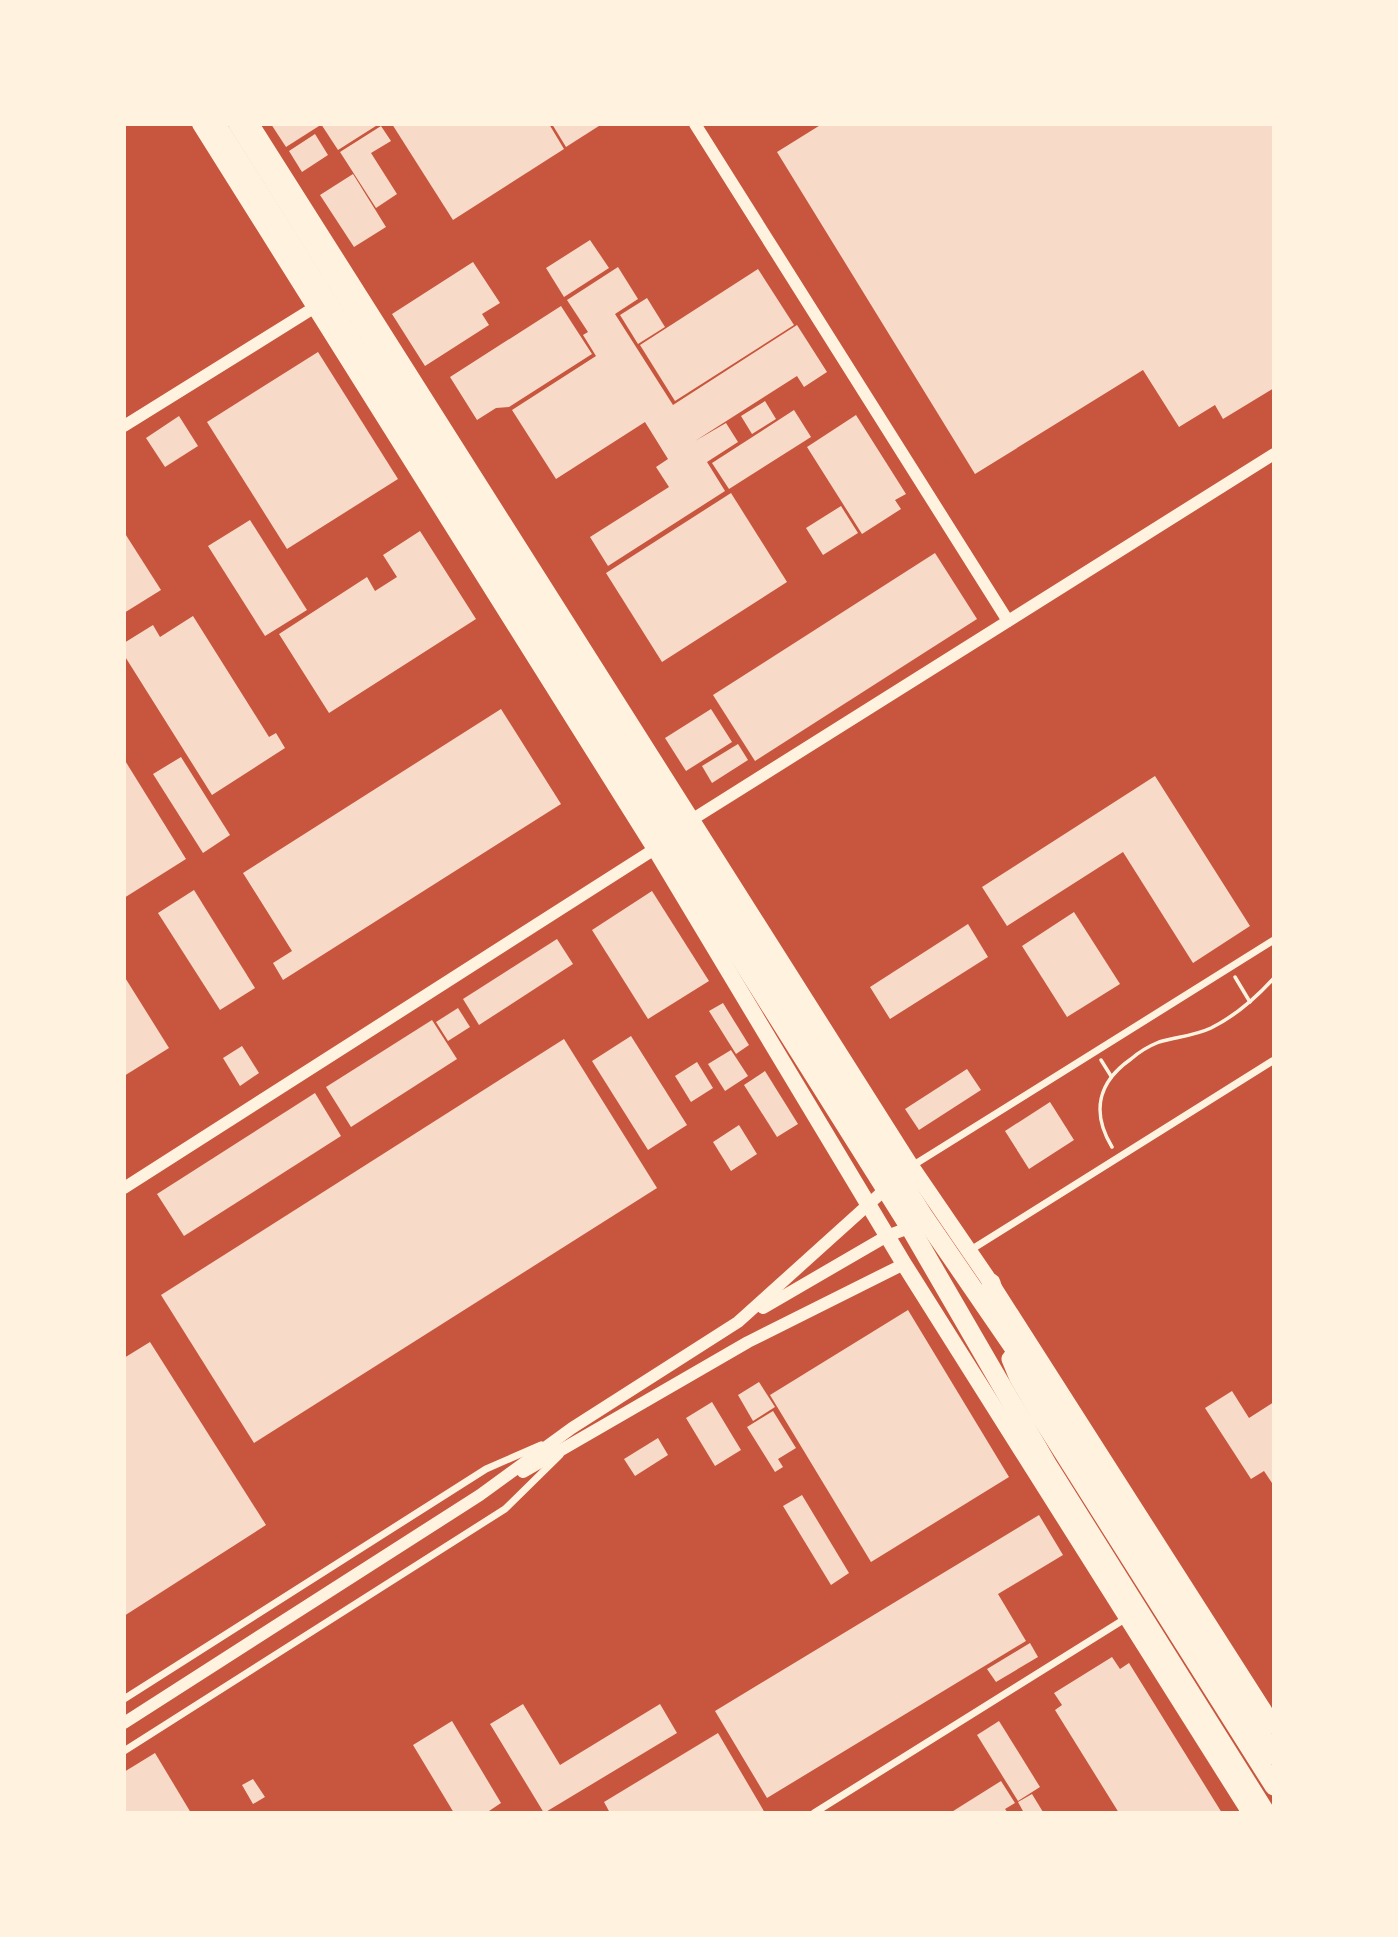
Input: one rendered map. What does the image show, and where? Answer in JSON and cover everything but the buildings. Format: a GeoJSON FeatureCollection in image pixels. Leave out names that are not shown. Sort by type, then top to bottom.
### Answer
{"type":"FeatureCollection","features":[{"type":"Feature","properties":{"kind":"highway"},"geometry":{"type":"LineString","coordinates":[[216,124],[912,1231],[1047,1464],[1266,1813]]}},
{"type":"Feature","properties":{"kind":"highway"},"geometry":{"type":"LineString","coordinates":[[238,124],[925,1217],[1073,1434],[1274,1755]]}},
{"type":"Feature","properties":{"kind":"highway"},"geometry":{"type":"LineString","coordinates":[[991,1283],[1014,1367],[1041,1417],[1274,1786]]}},
{"type":"Feature","properties":{"kind":"main road"},"geometry":{"type":"LineString","coordinates":[[200,124],[655,849],[904,1264],[1250,1813]]}},
{"type":"Feature","properties":{"kind":"main road"},"geometry":{"type":"LineString","coordinates":[[251,124],[911,1166],[991,1283],[1274,1726]]}},
{"type":"Feature","properties":{"kind":"street"},"geometry":{"type":"LineString","coordinates":[[695,124],[1008,621]]}},
{"type":"Feature","properties":{"kind":"street"},"geometry":{"type":"LineString","coordinates":[[124,426],[352,284]]}},
{"type":"Feature","properties":{"kind":"street"},"geometry":{"type":"LineString","coordinates":[[124,1188],[655,849],[691,819],[1274,454]]}},
{"type":"Feature","properties":{"kind":"street"},"geometry":{"type":"LineString","coordinates":[[738,1322],[911,1166],[1274,940]]}},
{"type":"Feature","properties":{"kind":"street"},"geometry":{"type":"LineString","coordinates":[[124,1699],[486,1469],[565,1441],[748,1342],[904,1264],[970,1251],[1274,1060]]}},
{"type":"Feature","properties":{"kind":"street"},"geometry":{"type":"LineString","coordinates":[[124,1723],[565,1441],[738,1322],[887,1236],[906,1229],[930,1230],[951,1237],[970,1251]]}},
{"type":"Feature","properties":{"kind":"street"},"geometry":{"type":"LineString","coordinates":[[124,1751],[505,1509],[565,1441]]}},
{"type":"Feature","properties":{"kind":"street"},"geometry":{"type":"LineString","coordinates":[[814,1813],[1184,1582]]}},
{"type":"Feature","properties":{"kind":"path"},"geometry":{"type":"LineString","coordinates":[[1119,1158],[1100,1118],[1101,1097],[1111,1076],[1138,1053],[1157,1043],[1210,1029],[1250,1002],[1274,978]]}},
{"type":"Feature","properties":{"kind":"path"},"geometry":{"type":"LineString","coordinates":[[1240,985],[1250,1002]]}},
{"type":"Feature","properties":{"kind":"path"},"geometry":{"type":"LineString","coordinates":[[1102,1062],[1111,1076]]}}]}
